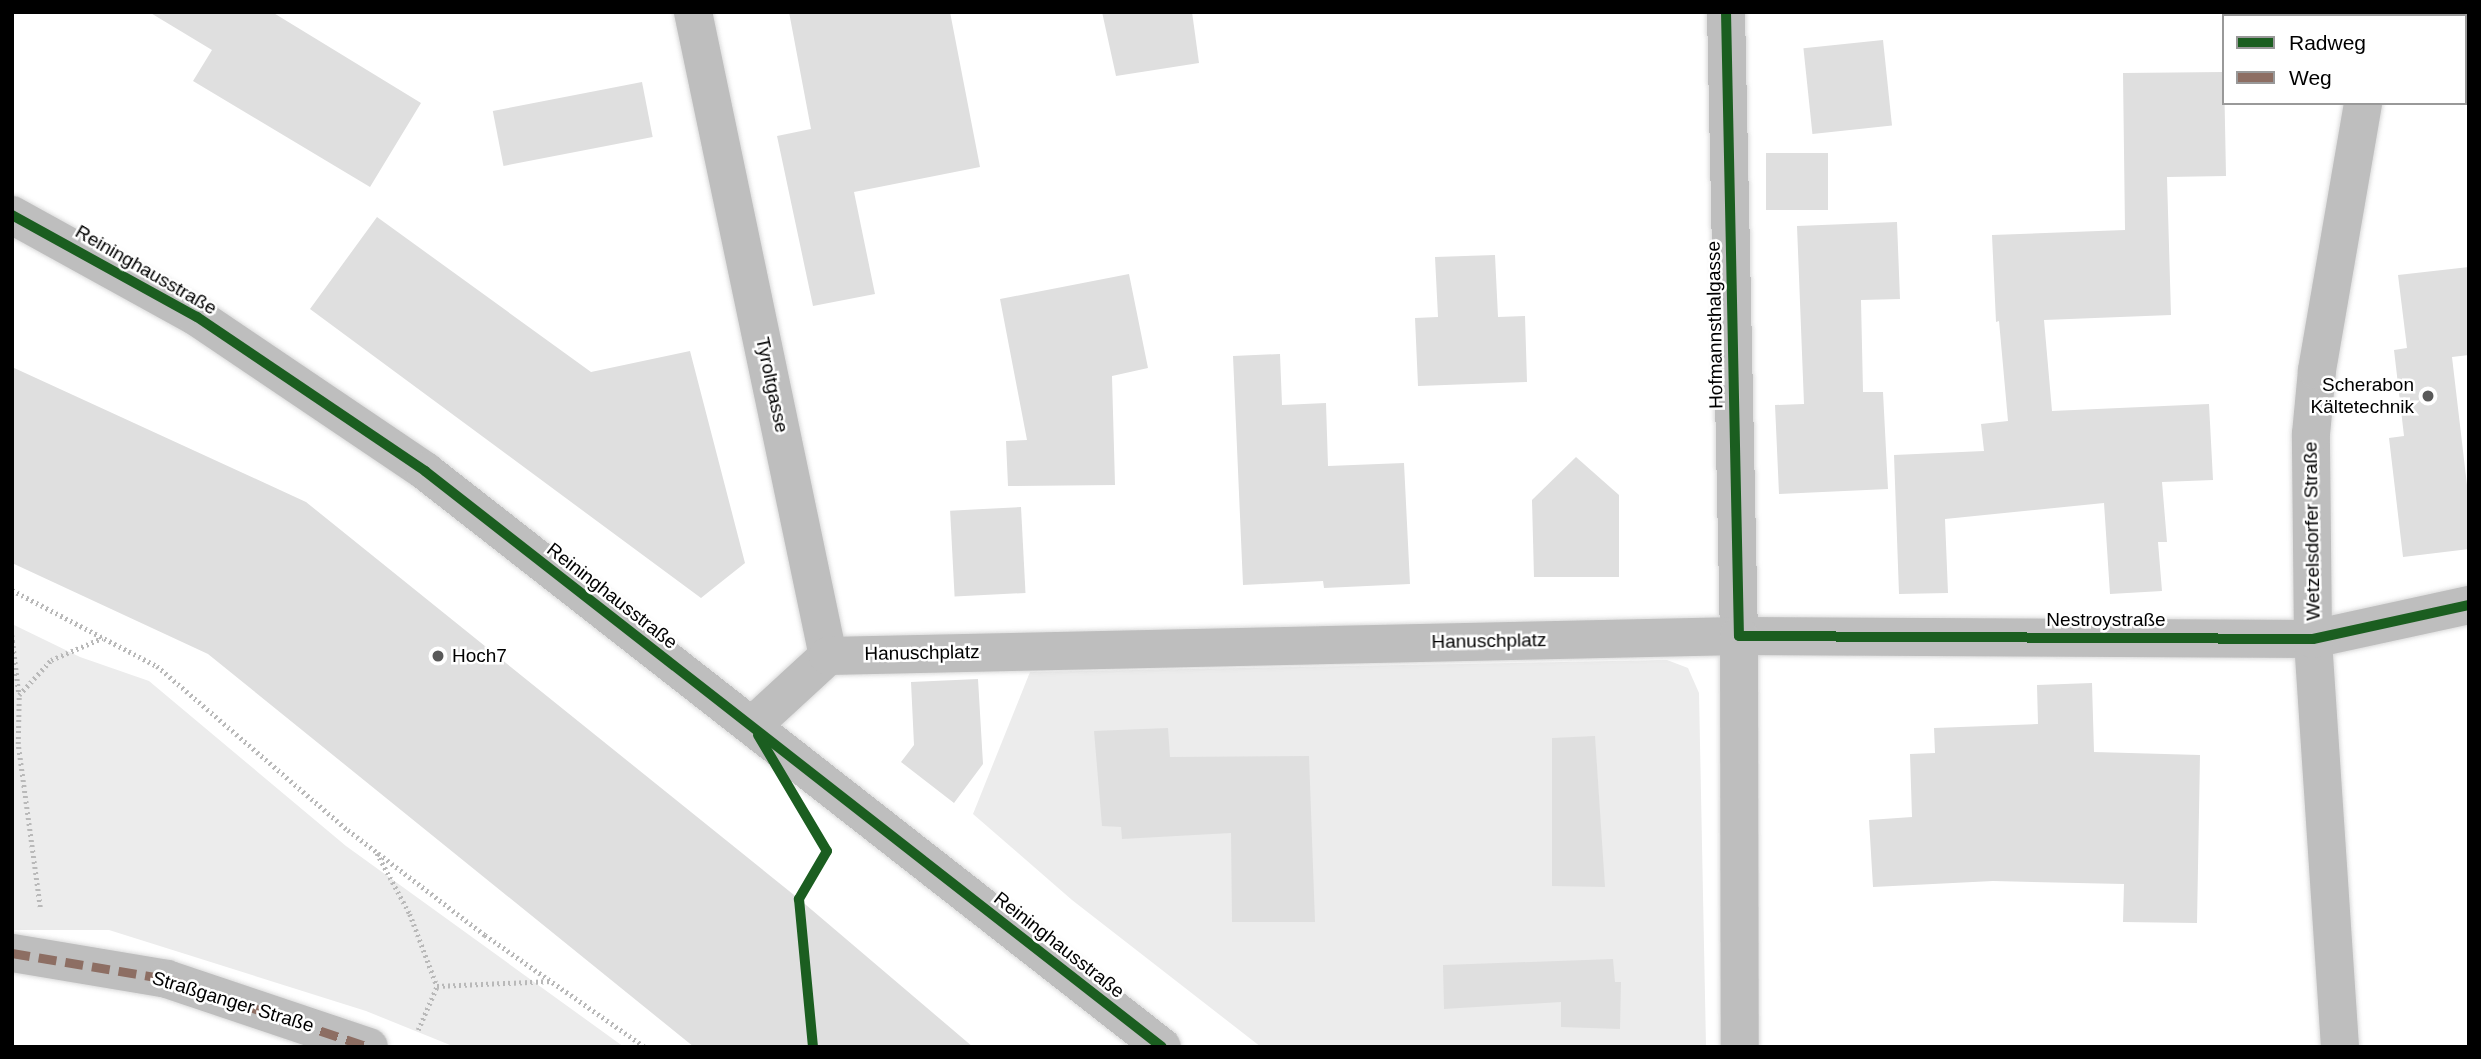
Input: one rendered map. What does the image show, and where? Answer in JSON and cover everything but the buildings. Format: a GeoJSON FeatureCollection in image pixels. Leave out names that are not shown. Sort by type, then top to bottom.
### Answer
{"type":"FeatureCollection","features":[{"type":"Feature","properties":{"kind":"street","name":"Tyroltgasse"},"geometry":{"type":"LineString","coordinates":[[693,12],[828,656]]}},
{"type":"Feature","properties":{"kind":"street","name":"Hofmannsthalgasse"},"geometry":{"type":"LineString","coordinates":[[1726,12],[1739,636]]}},
{"type":"Feature","properties":{"kind":"street","name":"Wetzelsdorfer Straße"},"geometry":{"type":"LineString","coordinates":[[2340,1047],[2313,639],[2311,434],[2316,383],[2363,105]]}},
{"type":"Feature","properties":{"kind":"street","name":"Reininghausstraße"},"geometry":{"type":"LineString","coordinates":[[12,215],[197,317],[425,471],[1162,1047]]}},
{"type":"Feature","properties":{"kind":"street","name":"Nestroystraße"},"geometry":{"type":"LineString","coordinates":[[1739,636],[2313,639],[2469,605]]}},
{"type":"Feature","properties":{"kind":"street","name":"Hanuschplatz"},"geometry":{"type":"LineString","coordinates":[[828,656],[1739,636]]}},
{"type":"Feature","properties":{"kind":"street"},"geometry":{"type":"LineString","coordinates":[[1739,636],[1740,1047]]}},
{"type":"Feature","properties":{"kind":"street"},"geometry":{"type":"LineString","coordinates":[[752,726],[828,656]]}},
{"type":"Feature","properties":{"kind":"street","name":"Straßganger Straße"},"geometry":{"type":"LineString","coordinates":[[12,953],[167,979],[369,1047]]}},
{"type":"Feature","properties":{"kind":"path"},"geometry":{"type":"LineString","coordinates":[[12,590],[157,666],[376,851],[645,1047]]}},
{"type":"Feature","properties":{"kind":"path"},"geometry":{"type":"LineString","coordinates":[[12,635],[19,695],[18,744],[31,864],[50,960]]}},
{"type":"Feature","properties":{"kind":"path"},"geometry":{"type":"LineString","coordinates":[[19,695],[51,660],[102,638]]}},
{"type":"Feature","properties":{"kind":"path"},"geometry":{"type":"LineString","coordinates":[[376,851],[410,914],[438,986],[416,1035]]}},
{"type":"Feature","properties":{"kind":"path"},"geometry":{"type":"LineString","coordinates":[[438,986],[552,981]]}},
{"type":"Feature","properties":{"kind":"shaded area"},"geometry":{"type":"Polygon","coordinates":[[[12,624],[80,657],[149,681],[346,846],[624,1047],[455,1047],[366,1011],[109,930],[12,930],[12,624]]]}},
{"type":"Feature","properties":{"kind":"shaded area"},"geometry":{"type":"Polygon","coordinates":[[[1667,660],[1688,668],[1699,693],[1706,1047],[1261,1047],[1072,900],[973,814],[1030,672],[1667,660]]]}},
{"type":"Feature","properties":{"kind":"marked path"},"geometry":{"type":"LineString","coordinates":[[12,953],[167,979],[369,1047]]}},
{"type":"Feature","properties":{"kind":"cycle path"},"geometry":{"type":"LineString","coordinates":[[1726,12],[1739,636],[2313,639],[2469,605]]}},
{"type":"Feature","properties":{"kind":"cycle path"},"geometry":{"type":"LineString","coordinates":[[12,215],[197,317],[425,471],[1162,1047]]}},
{"type":"Feature","properties":{"kind":"cycle path"},"geometry":{"type":"LineString","coordinates":[[758,735],[827,851],[799,899],[813,1047]]}},
{"type":"Feature","properties":{"kind":"place","name":"Scherabon Kältetechnik"},"geometry":{"type":"Point","coordinates":[2428,396]}},
{"type":"Feature","properties":{"kind":"place","name":"Hoch7"},"geometry":{"type":"Point","coordinates":[438,656]}}]}
